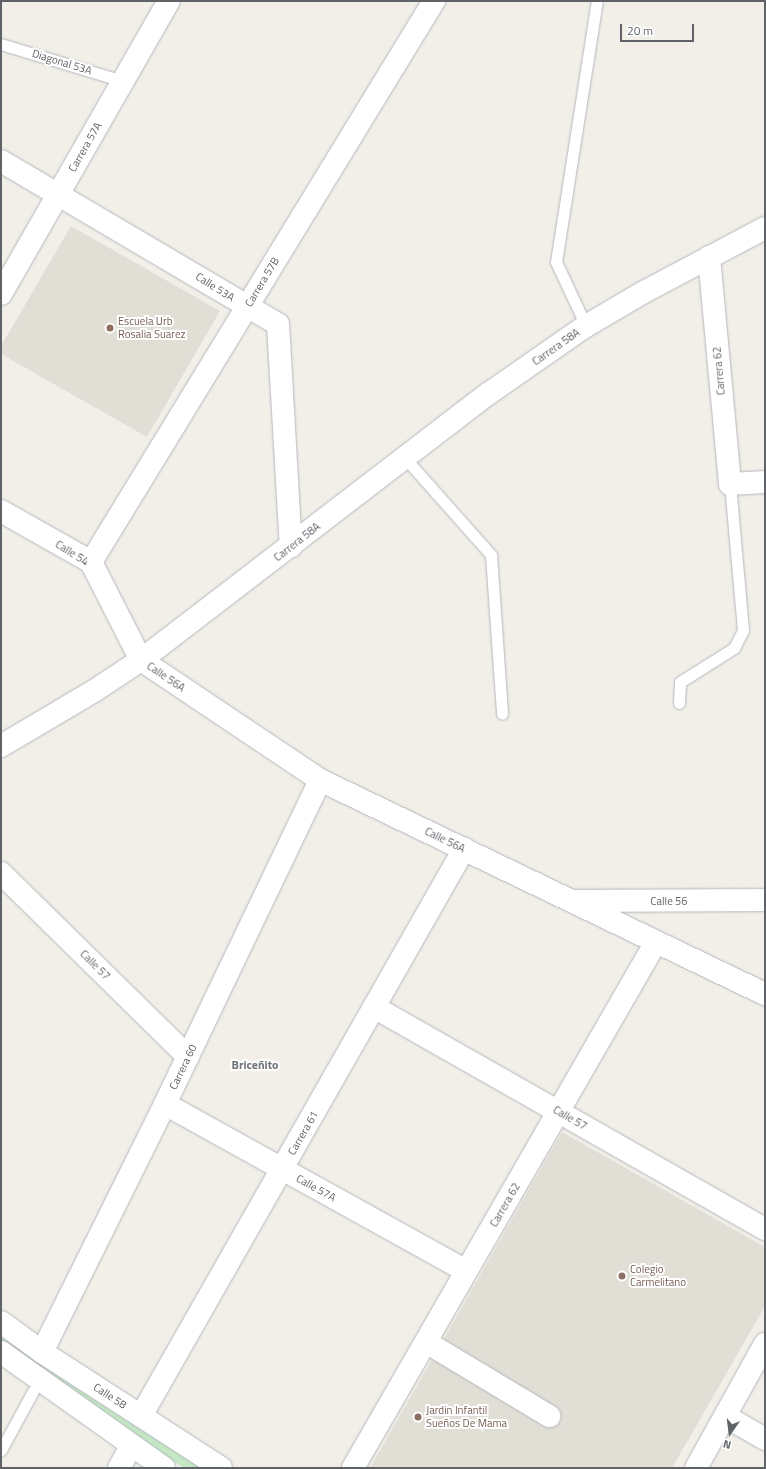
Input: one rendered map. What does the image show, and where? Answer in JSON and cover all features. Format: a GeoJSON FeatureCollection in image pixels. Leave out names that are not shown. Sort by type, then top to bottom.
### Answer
{"type":"FeatureCollection","features":[{"type":"Feature","properties":{"kind":"street","name":"Carrera 57A"},"geometry":{"type":"LineString","coordinates":[[1,294],[169,1]]}},
{"type":"Feature","properties":{"kind":"street","name":"Carrera 57B"},"geometry":{"type":"LineString","coordinates":[[91,562],[434,1]]}},
{"type":"Feature","properties":{"kind":"street","name":"Calle 53A"},"geometry":{"type":"LineString","coordinates":[[1,161],[278,324],[291,547]]}},
{"type":"Feature","properties":{"kind":"street","name":"Carrera 58A"},"geometry":{"type":"LineString","coordinates":[[1,746],[94,691],[141,660],[291,547],[488,394],[586,326],[709,257],[765,228]]}},
{"type":"Feature","properties":{"kind":"street","name":"Carrera 62"},"geometry":{"type":"LineString","coordinates":[[709,257],[730,484]]}},
{"type":"Feature","properties":{"kind":"street"},"geometry":{"type":"LineString","coordinates":[[730,484],[765,482]]}},
{"type":"Feature","properties":{"kind":"street","name":"Calle 54"},"geometry":{"type":"LineString","coordinates":[[1,511],[91,562],[141,660]]}},
{"type":"Feature","properties":{"kind":"street","name":"Calle 56A"},"geometry":{"type":"LineString","coordinates":[[141,660],[320,780],[765,994]]}},
{"type":"Feature","properties":{"kind":"street","name":"Carrera 60"},"geometry":{"type":"LineString","coordinates":[[42,1352],[188,1057],[320,780]]}},
{"type":"Feature","properties":{"kind":"street","name":"Carrera 61"},"geometry":{"type":"LineString","coordinates":[[141,1416],[464,849]]}},
{"type":"Feature","properties":{"kind":"street","name":"Calle 57"},"geometry":{"type":"LineString","coordinates":[[1,872],[188,1057]]}},
{"type":"Feature","properties":{"kind":"street","name":"Calle 56"},"geometry":{"type":"LineString","coordinates":[[572,901],[765,900]]}},
{"type":"Feature","properties":{"kind":"street","name":"Carrera 62"},"geometry":{"type":"LineString","coordinates":[[353,1468],[656,942]]}},
{"type":"Feature","properties":{"kind":"street","name":"Calle 57"},"geometry":{"type":"LineString","coordinates":[[374,1007],[765,1229]]}},
{"type":"Feature","properties":{"kind":"street","name":"Calle 57A"},"geometry":{"type":"LineString","coordinates":[[165,1104],[466,1271]]}},
{"type":"Feature","properties":{"kind":"street","name":"Calle 58"},"geometry":{"type":"LineString","coordinates":[[1,1322],[42,1352],[221,1468]]}},
{"type":"Feature","properties":{"kind":"street"},"geometry":{"type":"LineString","coordinates":[[426,1342],[549,1416]]}},
{"type":"Feature","properties":{"kind":"street"},"geometry":{"type":"LineString","coordinates":[[696,1468],[765,1344]]}},
{"type":"Feature","properties":{"kind":"street"},"geometry":{"type":"LineString","coordinates":[[1,1352],[131,1446],[164,1468]]}},
{"type":"Feature","properties":{"kind":"street"},"geometry":{"type":"LineString","coordinates":[[725,1416],[765,1439]]}},
{"type":"Feature","properties":{"kind":"street"},"geometry":{"type":"LineString","coordinates":[[119,1468],[131,1446]]}},
{"type":"Feature","properties":{"kind":"lane","name":"Carrera 58A"},"geometry":{"type":"LineString","coordinates":[[586,326],[556,262],[597,1]]}},
{"type":"Feature","properties":{"kind":"lane","name":"Diagonal 53A"},"geometry":{"type":"LineString","coordinates":[[1,44],[123,81]]}},
{"type":"Feature","properties":{"kind":"lane"},"geometry":{"type":"LineString","coordinates":[[405,458],[492,555],[502,714]]}},
{"type":"Feature","properties":{"kind":"lane"},"geometry":{"type":"LineString","coordinates":[[679,703],[680,682],[734,648],[743,630],[730,484]]}},
{"type":"Feature","properties":{"kind":"lane"},"geometry":{"type":"LineString","coordinates":[[1,1450],[33,1391]]}},
{"type":"Feature","properties":{"kind":"shaded area","name":"Escuela Urb Rosalia Suarez"},"geometry":{"type":"Polygon","coordinates":[[[71,226],[220,311],[147,437],[1,354],[1,346],[71,226]]]}},
{"type":"Feature","properties":{"kind":"shaded area","name":"Colegio Carmelitano"},"geometry":{"type":"Polygon","coordinates":[[[562,1132],[765,1247],[765,1306],[672,1468],[370,1468],[562,1132]]]}},
{"type":"Feature","properties":{"kind":"green space"},"geometry":{"type":"Polygon","coordinates":[[[1,1331],[204,1468],[184,1468],[136,1436],[1,1342],[1,1331]]]}},
{"type":"Feature","properties":{"kind":"place","name":"Escuela Urb Rosalia Suarez"},"geometry":{"type":"Point","coordinates":[110,328]}},
{"type":"Feature","properties":{"kind":"place","name":"Colegio Carmelitano"},"geometry":{"type":"Point","coordinates":[622,1276]}},
{"type":"Feature","properties":{"kind":"place","name":"Jardin Infantil Sueños De Mama"},"geometry":{"type":"Point","coordinates":[418,1417]}},
{"type":"Feature","properties":{"kind":"district","name":"Briceñito"},"geometry":{"type":"Point","coordinates":[255,1065]}}]}
